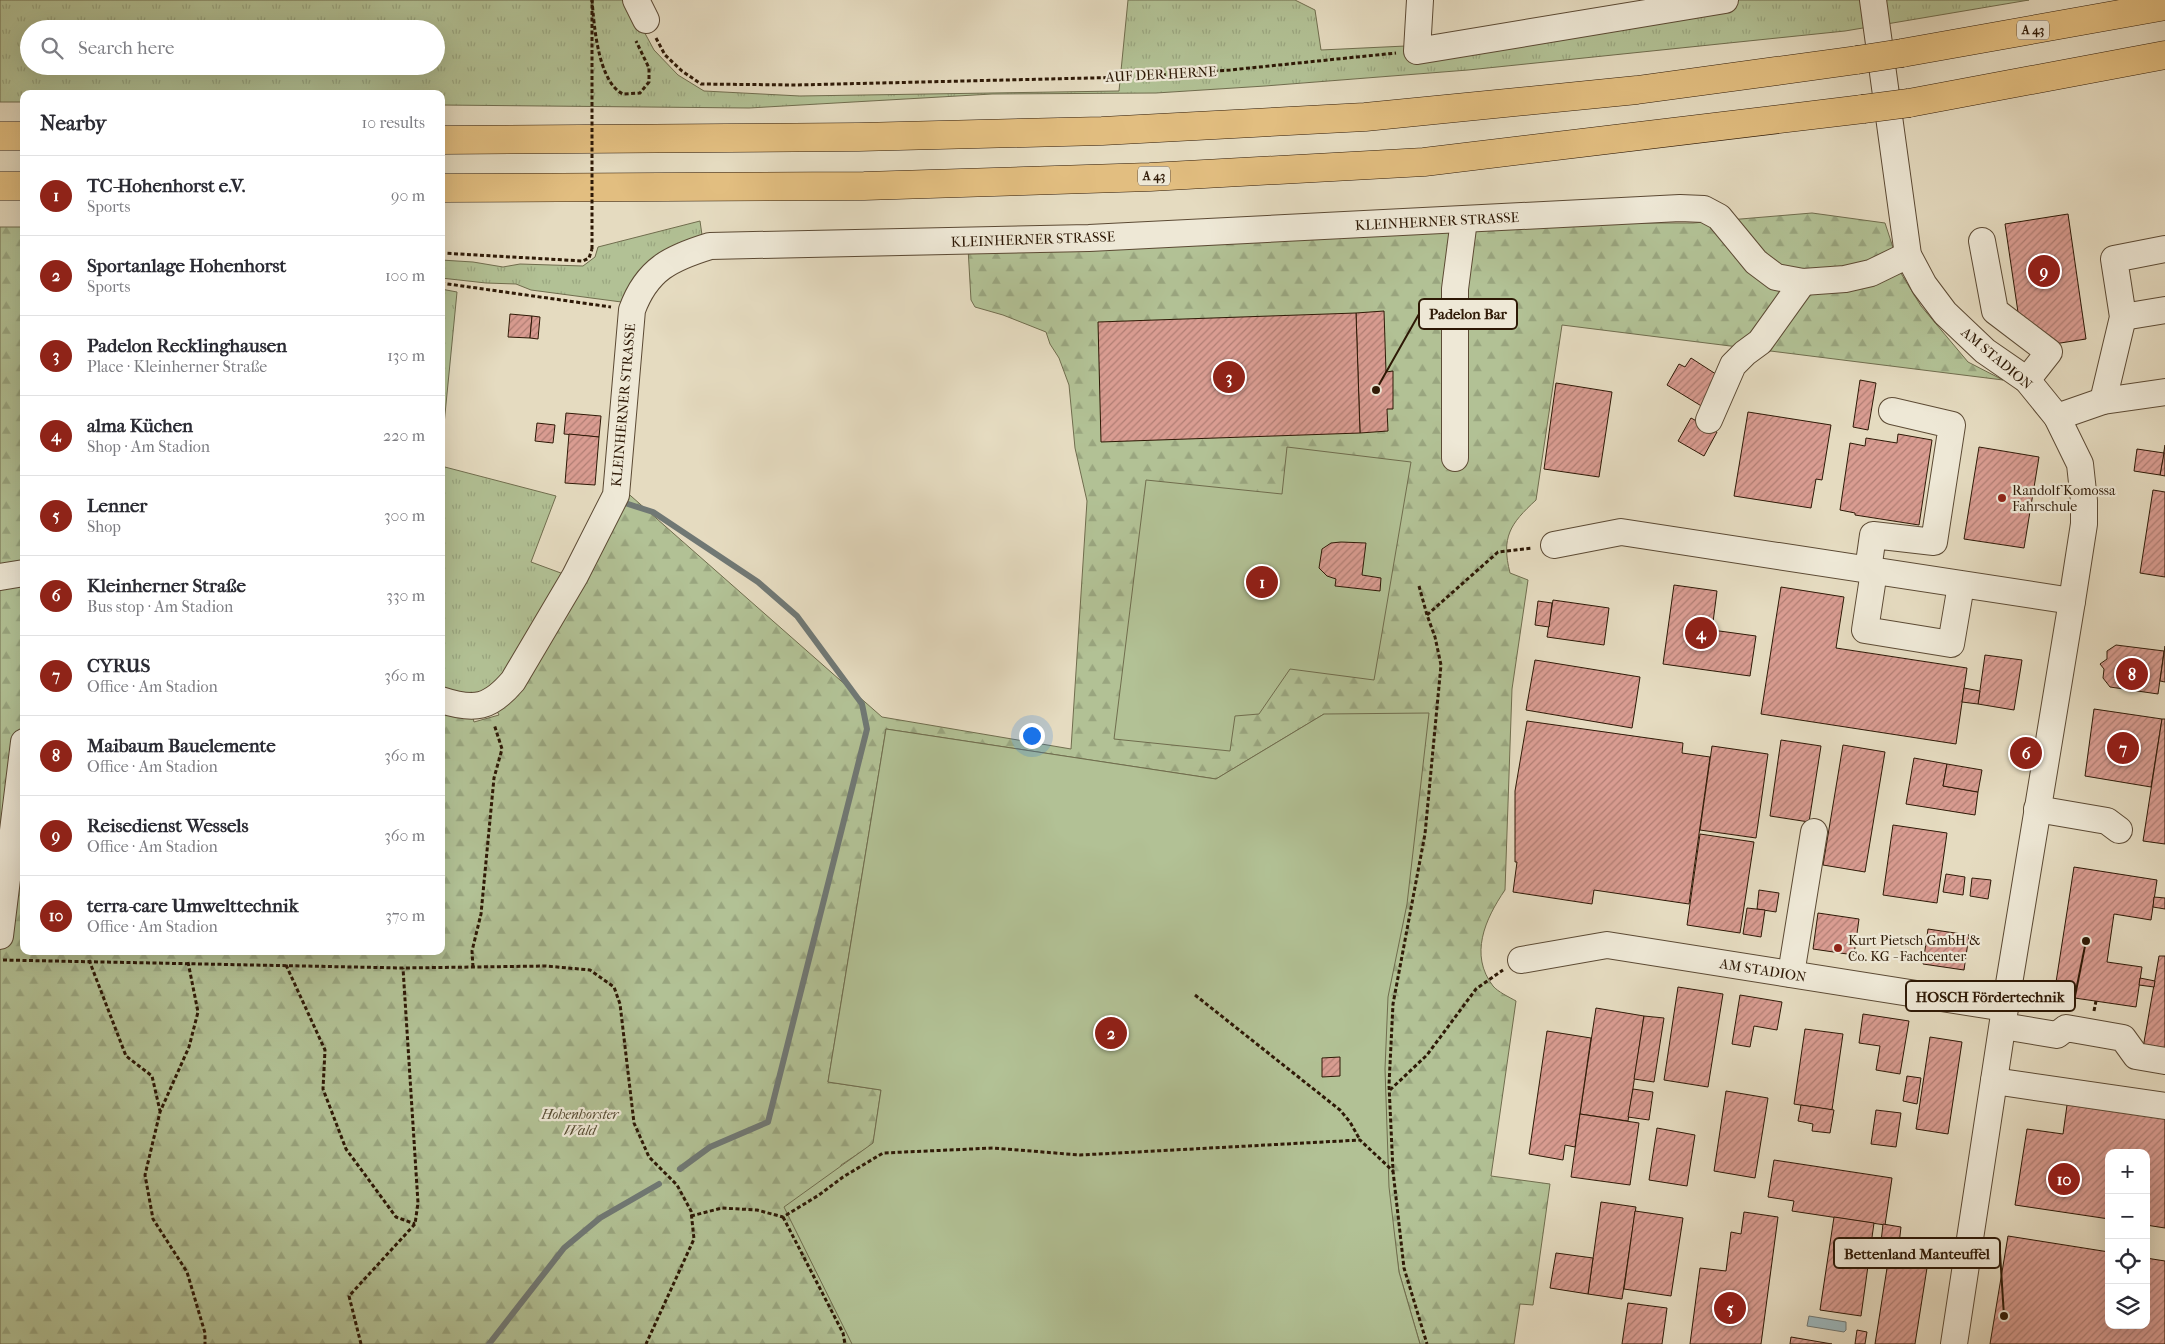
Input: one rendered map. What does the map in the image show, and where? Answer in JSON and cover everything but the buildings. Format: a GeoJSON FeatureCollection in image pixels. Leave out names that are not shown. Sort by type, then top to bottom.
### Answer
{"type":"FeatureCollection","features":[{"type":"Feature","properties":{"kind":"highway","name":"A 43"},"geometry":{"type":"LineString","coordinates":[[445,140],[641,140],[898,136],[1102,130],[1365,117],[1637,90],[1857,60],[2165,6]]}},
{"type":"Feature","properties":{"kind":"highway","name":"A 43"},"geometry":{"type":"LineString","coordinates":[[445,188],[746,188],[1160,176],[1424,162],[1864,109],[2165,55]]}},
{"type":"Feature","properties":{"kind":"highway"},"geometry":{"type":"LineString","coordinates":[[0,136],[20,136]]}},
{"type":"Feature","properties":{"kind":"highway"},"geometry":{"type":"LineString","coordinates":[[0,186],[20,186]]}},
{"type":"Feature","properties":{"kind":"street"},"geometry":{"type":"LineString","coordinates":[[1420,0],[1417,51],[1725,0]]}},
{"type":"Feature","properties":{"kind":"street","name":"AM STADION"},"geometry":{"type":"LineString","coordinates":[[1874,0],[1908,255],[1924,285],[1945,313],[1985,351],[2027,380],[2057,417],[2080,464],[2084,501],[2084,524],[2072,602],[2004,1017],[1954,1344]]}},
{"type":"Feature","properties":{"kind":"street","name":"KLEINHERNER STRASSE"},"geometry":{"type":"LineString","coordinates":[[486,705],[501,695],[513,680],[576,576],[616,496],[632,310],[638,293],[660,267],[710,246],[1089,238],[1704,209],[1719,217],[1756,262],[1776,277],[1803,282],[1845,278],[1871,273],[1908,255]]}},
{"type":"Feature","properties":{"kind":"street"},"geometry":{"type":"LineString","coordinates":[[1455,458],[1455,289],[1464,220]]}},
{"type":"Feature","properties":{"kind":"street"},"geometry":{"type":"LineString","coordinates":[[1982,241],[1996,311],[2050,352],[2027,380]]}},
{"type":"Feature","properties":{"kind":"street"},"geometry":{"type":"LineString","coordinates":[[2104,401],[2123,317],[2114,259],[2165,249]]}},
{"type":"Feature","properties":{"kind":"street"},"geometry":{"type":"LineString","coordinates":[[1710,420],[1733,365],[1760,342],[1803,282]]}},
{"type":"Feature","properties":{"kind":"street"},"geometry":{"type":"LineString","coordinates":[[2123,317],[2165,310]]}},
{"type":"Feature","properties":{"kind":"street"},"geometry":{"type":"LineString","coordinates":[[2057,417],[2104,401],[2165,392]]}},
{"type":"Feature","properties":{"kind":"street"},"geometry":{"type":"LineString","coordinates":[[1892,411],[1952,425],[1934,542],[1873,535],[1863,641],[1951,644],[1961,585]]}},
{"type":"Feature","properties":{"kind":"street"},"geometry":{"type":"LineString","coordinates":[[1554,546],[1620,532],[2072,602]]}},
{"type":"Feature","properties":{"kind":"street"},"geometry":{"type":"LineString","coordinates":[[0,577],[20,574]]}},
{"type":"Feature","properties":{"kind":"street"},"geometry":{"type":"LineString","coordinates":[[445,701],[471,707],[486,705]]}},
{"type":"Feature","properties":{"kind":"street"},"geometry":{"type":"LineString","coordinates":[[0,936],[20,774]]}},
{"type":"Feature","properties":{"kind":"street"},"geometry":{"type":"LineString","coordinates":[[2038,809],[2107,821],[2118,830]]}},
{"type":"Feature","properties":{"kind":"street"},"geometry":{"type":"LineString","coordinates":[[1791,974],[1814,832]]}},
{"type":"Feature","properties":{"kind":"street","name":"AM STADION"},"geometry":{"type":"LineString","coordinates":[[1521,960],[1607,945],[1791,974],[2004,1017]]}},
{"type":"Feature","properties":{"kind":"street"},"geometry":{"type":"LineString","coordinates":[[2004,1017],[2057,1035],[2066,1028],[2124,1038],[2136,1056],[2165,1061]]}},
{"type":"Feature","properties":{"kind":"street"},"geometry":{"type":"LineString","coordinates":[[1994,1081],[2165,1106]]}},
{"type":"Feature","properties":{"kind":"path"},"geometry":{"type":"LineString","coordinates":[[592,0],[598,47],[613,87],[623,94],[640,93],[649,82],[649,68]]}},
{"type":"Feature","properties":{"kind":"path"},"geometry":{"type":"LineString","coordinates":[[445,253],[583,261],[589,258],[592,248],[592,0]]}},
{"type":"Feature","properties":{"kind":"path","name":"AUF DER HERNE"},"geometry":{"type":"LineString","coordinates":[[641,10],[666,54],[682,72],[701,84],[796,85],[1132,77],[1230,70],[1417,51]]}},
{"type":"Feature","properties":{"kind":"path"},"geometry":{"type":"LineString","coordinates":[[445,284],[632,310]]}},
{"type":"Feature","properties":{"kind":"path"},"geometry":{"type":"LineString","coordinates":[[1427,615],[1498,552],[1554,546]]}},
{"type":"Feature","properties":{"kind":"path"},"geometry":{"type":"LineString","coordinates":[[1420,586],[1427,615],[1436,637],[1441,665],[1425,834],[1393,1004],[1389,1090],[1394,1171],[1404,1268],[1427,1344]]}},
{"type":"Feature","properties":{"kind":"path"},"geometry":{"type":"LineString","coordinates":[[473,967],[472,951],[482,914],[494,778],[502,749],[486,705]]}},
{"type":"Feature","properties":{"kind":"path"},"geometry":{"type":"LineString","coordinates":[[0,960],[89,960],[403,968],[546,966],[590,970],[614,987],[620,1004],[634,1123],[649,1158],[677,1185],[691,1216],[694,1239],[646,1344]]}},
{"type":"Feature","properties":{"kind":"path"},"geometry":{"type":"LineString","coordinates":[[89,960],[126,1056],[152,1076],[160,1112]]}},
{"type":"Feature","properties":{"kind":"path"},"geometry":{"type":"LineString","coordinates":[[1389,1090],[1427,1055],[1484,981],[1521,960]]}},
{"type":"Feature","properties":{"kind":"path"},"geometry":{"type":"LineString","coordinates":[[188,962],[198,1012],[189,1047],[160,1112],[145,1175],[153,1219],[187,1272],[206,1333],[204,1344]]}},
{"type":"Feature","properties":{"kind":"path"},"geometry":{"type":"LineString","coordinates":[[286,965],[325,1050],[323,1089],[346,1149],[396,1217],[415,1224]]}},
{"type":"Feature","properties":{"kind":"path"},"geometry":{"type":"LineString","coordinates":[[361,1344],[349,1296],[415,1224],[418,1203],[403,968]]}},
{"type":"Feature","properties":{"kind":"path"},"geometry":{"type":"LineString","coordinates":[[1195,995],[1340,1110],[1350,1122],[1360,1140],[1394,1171]]}},
{"type":"Feature","properties":{"kind":"path"},"geometry":{"type":"LineString","coordinates":[[691,1216],[722,1208],[757,1210],[783,1217],[819,1196],[843,1177],[883,1153],[993,1148],[1080,1155],[1360,1140]]}},
{"type":"Feature","properties":{"kind":"path"},"geometry":{"type":"LineString","coordinates":[[783,1217],[843,1334],[845,1344]]}},
{"type":"Feature","properties":{"kind":"green space"},"geometry":{"type":"Polygon","coordinates":[[[0,0],[627,0],[654,50],[678,75],[704,91],[800,96],[1119,91],[1128,0],[1295,0],[1315,10],[1321,50],[1448,44],[1688,0],[2029,0],[1845,31],[1468,70],[1156,93],[992,94],[749,108],[445,105],[445,90],[20,90],[20,102],[0,102],[0,0]]]}},
{"type":"Feature","properties":{"kind":"green space","name":"Hohenhorster Wald"},"geometry":{"type":"Polygon","coordinates":[[[1812,213],[1885,223],[1902,275],[1921,306],[1968,362],[2003,380],[1562,325],[1536,500],[1514,524],[1507,540],[1507,561],[1510,573],[1528,580],[1512,689],[1505,890],[1486,925],[1482,937],[1481,950],[1486,974],[1493,986],[1516,1001],[1491,1176],[1550,1184],[1533,1305],[1520,1304],[1514,1344],[1420,1344],[1399,1272],[1324,714],[1216,779],[886,729],[828,1082],[881,1090],[873,1144],[841,1165],[852,1344],[0,1344],[0,227],[20,227],[20,955],[445,955],[445,703],[471,711],[474,722],[499,715],[495,707],[623,489],[882,717],[1071,749],[1087,501],[1075,448],[1069,385],[1059,358],[1050,344],[1046,332],[1003,315],[975,307],[971,300],[968,248],[1503,223],[1693,223],[1812,213]]]}},
{"type":"Feature","properties":{"kind":"green space"},"geometry":{"type":"Polygon","coordinates":[[[700,221],[703,242],[629,303],[531,290],[516,284],[445,278],[445,260],[503,267],[520,264],[583,266],[595,257],[598,247],[700,221]]]}},
{"type":"Feature","properties":{"kind":"green space"},"geometry":{"type":"Polygon","coordinates":[[[445,290],[457,292],[445,414],[445,290]]]}},
{"type":"Feature","properties":{"kind":"green space"},"geometry":{"type":"Polygon","coordinates":[[[1287,447],[1411,462],[1374,680],[1290,669],[1259,714],[1235,716],[1230,751],[1114,739],[1146,480],[1282,494],[1287,447]]]}},
{"type":"Feature","properties":{"kind":"green space"},"geometry":{"type":"Polygon","coordinates":[[[445,467],[556,496],[531,562],[569,576],[507,681],[482,695],[445,692],[445,467]]]}},
{"type":"Feature","properties":{"kind":"green space"},"geometry":{"type":"Polygon","coordinates":[[[1429,713],[1407,904],[1388,997],[1385,1069],[1389,1187],[1399,1272],[1420,1344],[852,1344],[784,1207],[873,1143],[881,1090],[828,1082],[886,729],[1216,779],[1324,714],[1429,713]]]}},
{"type":"Feature","properties":{"kind":"water"},"geometry":{"type":"Polygon","coordinates":[[[1809,1316],[1846,1322],[1846,1330],[1844,1332],[1807,1326],[1809,1316]]]}},
{"type":"Feature","properties":{"kind":"waterway"},"geometry":{"type":"LineString","coordinates":[[625,503],[653,512],[758,582],[797,616],[862,704],[867,729],[768,1122],[710,1147],[680,1169]]}},
{"type":"Feature","properties":{"kind":"waterway"},"geometry":{"type":"LineString","coordinates":[[489,1344],[564,1248],[600,1218],[659,1184]]}},
{"type":"Feature","properties":{"kind":"place","name":"Reisedienst Wessels"},"geometry":{"type":"Point","coordinates":[2044,271]}},
{"type":"Feature","properties":{"kind":"place","name":"Padelon Recklinghausen"},"geometry":{"type":"Point","coordinates":[1229,377]}},
{"type":"Feature","properties":{"kind":"place","name":"Padelon Bar"},"geometry":{"type":"Point","coordinates":[1376,390]}},
{"type":"Feature","properties":{"kind":"place","name":"Randolf Komossa Fahrschule"},"geometry":{"type":"Point","coordinates":[2002,498]}},
{"type":"Feature","properties":{"kind":"place","name":"TC-Hohenhorst e.V."},"geometry":{"type":"Point","coordinates":[1262,582]}},
{"type":"Feature","properties":{"kind":"place","name":"alma Küchen"},"geometry":{"type":"Point","coordinates":[1701,633]}},
{"type":"Feature","properties":{"kind":"place","name":"Maibaum Bauelemente"},"geometry":{"type":"Point","coordinates":[2132,674]}},
{"type":"Feature","properties":{"kind":"place","name":"CYRUS"},"geometry":{"type":"Point","coordinates":[2123,748]}},
{"type":"Feature","properties":{"kind":"place","name":"Kleinherner Straße"},"geometry":{"type":"Point","coordinates":[2026,753]}},
{"type":"Feature","properties":{"kind":"place","name":"HOSCH Fördertechnik"},"geometry":{"type":"Point","coordinates":[2086,941]}},
{"type":"Feature","properties":{"kind":"place","name":"Kurt Pietsch GmbH & Co. KG - Fachcenter"},"geometry":{"type":"Point","coordinates":[1838,948]}},
{"type":"Feature","properties":{"kind":"place","name":"Sportanlage Hohenhorst"},"geometry":{"type":"Point","coordinates":[1111,1033]}},
{"type":"Feature","properties":{"kind":"place","name":"terra-care Umwelttechnik"},"geometry":{"type":"Point","coordinates":[2064,1179]}},
{"type":"Feature","properties":{"kind":"place","name":"Lenner"},"geometry":{"type":"Point","coordinates":[1730,1308]}},
{"type":"Feature","properties":{"kind":"place","name":"Bettenland Manteuffel"},"geometry":{"type":"Point","coordinates":[2004,1316]}}]}
